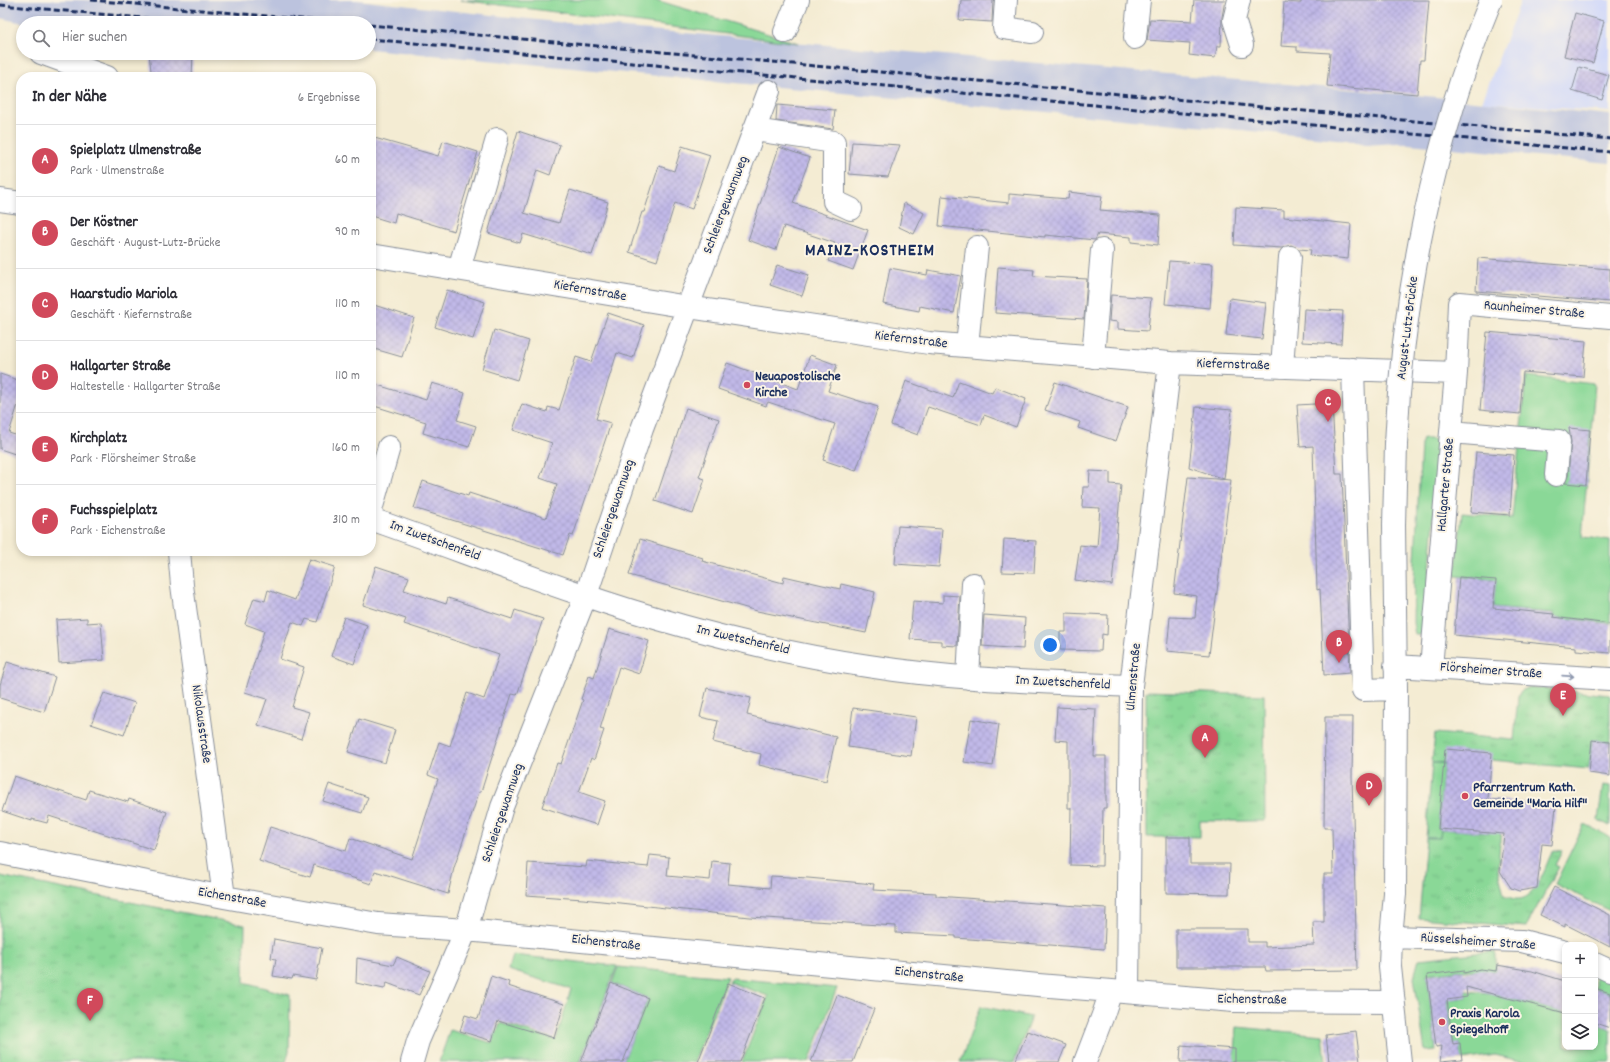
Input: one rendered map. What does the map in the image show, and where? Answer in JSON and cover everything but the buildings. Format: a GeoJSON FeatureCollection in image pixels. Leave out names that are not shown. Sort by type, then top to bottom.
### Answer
{"type":"FeatureCollection","features":[{"type":"Feature","properties":{"kind":"street"},"geometry":{"type":"LineString","coordinates":[[786,32],[798,0]]}},
{"type":"Feature","properties":{"kind":"street"},"geometry":{"type":"LineString","coordinates":[[1006,0],[1004,28],[1032,32]]}},
{"type":"Feature","properties":{"kind":"street"},"geometry":{"type":"LineString","coordinates":[[1135,38],[1139,0]]}},
{"type":"Feature","properties":{"kind":"street"},"geometry":{"type":"LineString","coordinates":[[1239,0],[1234,20],[1242,45]]}},
{"type":"Feature","properties":{"kind":"street","name":"August-Lutz-Brücke"},"geometry":{"type":"LineString","coordinates":[[1395,666],[1394,525],[1396,444],[1406,332],[1421,238],[1437,168],[1456,99],[1490,0]]}},
{"type":"Feature","properties":{"kind":"street"},"geometry":{"type":"LineString","coordinates":[[60,60],[93,72]]}},
{"type":"Feature","properties":{"kind":"street","name":"Schleiergewannweg"},"geometry":{"type":"LineString","coordinates":[[466,930],[502,807],[586,595],[642,429],[769,91]]}},
{"type":"Feature","properties":{"kind":"street"},"geometry":{"type":"LineString","coordinates":[[754,130],[834,142],[834,201],[851,209]]}},
{"type":"Feature","properties":{"kind":"street"},"geometry":{"type":"LineString","coordinates":[[459,269],[497,139]]}},
{"type":"Feature","properties":{"kind":"street"},"geometry":{"type":"LineString","coordinates":[[0,200],[16,202]]}},
{"type":"Feature","properties":{"kind":"street"},"geometry":{"type":"LineString","coordinates":[[967,346],[976,247]]}},
{"type":"Feature","properties":{"kind":"street"},"geometry":{"type":"LineString","coordinates":[[1093,356],[1102,250]]}},
{"type":"Feature","properties":{"kind":"street","name":"Kiefernstraße"},"geometry":{"type":"LineString","coordinates":[[376,256],[688,307],[929,343],[1170,363],[1456,373]]}},
{"type":"Feature","properties":{"kind":"street"},"geometry":{"type":"LineString","coordinates":[[1282,367],[1290,257]]}},
{"type":"Feature","properties":{"kind":"street","name":"Raunheimer Straße"},"geometry":{"type":"LineString","coordinates":[[1458,303],[1610,317]]}},
{"type":"Feature","properties":{"kind":"street","name":"Hallgarter Straße"},"geometry":{"type":"LineString","coordinates":[[1431,668],[1456,373],[1458,303]]}},
{"type":"Feature","properties":{"kind":"street","name":"Ulmenstraße"},"geometry":{"type":"LineString","coordinates":[[1085,1062],[1104,1015],[1119,992],[1131,686],[1170,363]]}},
{"type":"Feature","properties":{"kind":"street"},"geometry":{"type":"LineString","coordinates":[[1352,369],[1363,690],[1396,689]]}},
{"type":"Feature","properties":{"kind":"street"},"geometry":{"type":"LineString","coordinates":[[1450,432],[1559,440],[1556,475]]}},
{"type":"Feature","properties":{"kind":"street"},"geometry":{"type":"LineString","coordinates":[[376,492],[389,447]]}},
{"type":"Feature","properties":{"kind":"street","name":"Im Zwetschenfeld"},"geometry":{"type":"LineString","coordinates":[[376,521],[586,595],[683,626],[771,648],[869,667],[968,678],[1131,686]]}},
{"type":"Feature","properties":{"kind":"street","name":"Nikolausstraße"},"geometry":{"type":"LineString","coordinates":[[179,556],[224,897]]}},
{"type":"Feature","properties":{"kind":"street"},"geometry":{"type":"LineString","coordinates":[[968,678],[973,584]]}},
{"type":"Feature","properties":{"kind":"street"},"geometry":{"type":"LineString","coordinates":[[1395,666],[1395,894],[1391,937],[1393,1002],[1400,1062]]}},
{"type":"Feature","properties":{"kind":"street","name":"Flörsheimer Straße"},"geometry":{"type":"LineString","coordinates":[[1395,666],[1610,679]]}},
{"type":"Feature","properties":{"kind":"street","name":"Eichenstraße"},"geometry":{"type":"LineString","coordinates":[[0,853],[224,897],[378,924],[466,930],[1119,992],[1234,1001],[1393,1002]]}},
{"type":"Feature","properties":{"kind":"street"},"geometry":{"type":"LineString","coordinates":[[412,1062],[418,1041],[466,930]]}},
{"type":"Feature","properties":{"kind":"street","name":"Rüsselsheimer Straße"},"geometry":{"type":"LineString","coordinates":[[1391,937],[1522,941],[1562,951]]}},
{"type":"Feature","properties":{"kind":"street"},"geometry":{"type":"LineString","coordinates":[[1598,965],[1610,970]]}},
{"type":"Feature","properties":{"kind":"shaded area"},"geometry":{"type":"Polygon","coordinates":[[[0,0],[357,0],[556,22],[1426,96],[1610,115],[1610,163],[1398,143],[1365,145],[1347,140],[376,50],[376,16],[16,16],[16,21],[0,18],[0,0]]]}},
{"type":"Feature","properties":{"kind":"shaded area"},"geometry":{"type":"Polygon","coordinates":[[[1521,0],[1610,0],[1610,112],[1482,102],[1521,0]]]}},
{"type":"Feature","properties":{"kind":"green space"},"geometry":{"type":"Polygon","coordinates":[[[461,0],[656,0],[798,43],[461,0]]]}},
{"type":"Feature","properties":{"kind":"green space"},"geometry":{"type":"Polygon","coordinates":[[[1526,376],[1595,384],[1582,537],[1610,540],[1610,623],[1554,617],[1554,613],[1493,608],[1496,580],[1455,576],[1462,513],[1512,518],[1526,376]]]}},
{"type":"Feature","properties":{"kind":"green space"},"geometry":{"type":"Polygon","coordinates":[[[1423,439],[1432,439],[1440,443],[1425,632],[1421,635],[1415,635],[1413,623],[1414,579],[1421,445],[1423,439]]]}},
{"type":"Feature","properties":{"kind":"green space"},"geometry":{"type":"Polygon","coordinates":[[[1530,687],[1610,695],[1610,742],[1592,740],[1589,769],[1491,760],[1432,763],[1435,733],[1514,740],[1518,696],[1521,691],[1530,687]]]}},
{"type":"Feature","properties":{"kind":"green space"},"geometry":{"type":"Polygon","coordinates":[[[1146,691],[1264,695],[1265,821],[1200,821],[1200,837],[1147,837],[1146,691]]]}},
{"type":"Feature","properties":{"kind":"green space"},"geometry":{"type":"Polygon","coordinates":[[[1432,763],[1444,763],[1438,829],[1441,829],[1440,838],[1426,838],[1432,763]]]}},
{"type":"Feature","properties":{"kind":"green space"},"geometry":{"type":"Polygon","coordinates":[[[1603,785],[1610,786],[1610,826],[1598,820],[1603,785]]]}},
{"type":"Feature","properties":{"kind":"green space"},"geometry":{"type":"Polygon","coordinates":[[[1493,812],[1502,813],[1498,870],[1504,895],[1514,899],[1523,898],[1530,894],[1541,878],[1553,850],[1562,851],[1555,865],[1559,867],[1526,927],[1419,918],[1426,838],[1440,838],[1441,829],[1490,833],[1493,812]]]}},
{"type":"Feature","properties":{"kind":"green space"},"geometry":{"type":"Polygon","coordinates":[[[1584,824],[1610,837],[1610,911],[1555,884],[1584,824]]]}},
{"type":"Feature","properties":{"kind":"green space"},"geometry":{"type":"Polygon","coordinates":[[[0,876],[245,925],[244,982],[290,995],[289,1051],[286,1062],[0,1062],[0,876]]]}},
{"type":"Feature","properties":{"kind":"green space"},"geometry":{"type":"Polygon","coordinates":[[[1496,951],[1496,971],[1464,970],[1427,974],[1436,1050],[1425,1051],[1414,977],[1419,959],[1496,951]]]}},
{"type":"Feature","properties":{"kind":"green space"},"geometry":{"type":"Polygon","coordinates":[[[512,955],[617,966],[580,1062],[439,1062],[450,1030],[492,1043],[500,1023],[556,1040],[571,989],[508,970],[512,955]]]}},
{"type":"Feature","properties":{"kind":"green space"},"geometry":{"type":"Polygon","coordinates":[[[618,967],[728,977],[694,1062],[623,1062],[648,998],[612,983],[618,967]]]}},
{"type":"Feature","properties":{"kind":"green space"},"geometry":{"type":"Polygon","coordinates":[[[1598,974],[1610,978],[1610,993],[1598,989],[1598,974]]]}},
{"type":"Feature","properties":{"kind":"green space"},"geometry":{"type":"Polygon","coordinates":[[[731,978],[837,988],[809,1062],[742,1062],[768,996],[729,982],[731,978]]]}},
{"type":"Feature","properties":{"kind":"green space"},"geometry":{"type":"Polygon","coordinates":[[[1466,991],[1490,993],[1562,1012],[1562,1050],[1598,1050],[1598,1024],[1610,1029],[1610,1062],[1524,1062],[1495,1055],[1462,1060],[1460,1044],[1453,1044],[1447,1000],[1467,997],[1466,991]]]}},
{"type":"Feature","properties":{"kind":"green space"},"geometry":{"type":"Polygon","coordinates":[[[981,1006],[1031,1017],[1014,1062],[960,1062],[981,1006]]]}},
{"type":"Feature","properties":{"kind":"green space"},"geometry":{"type":"Polygon","coordinates":[[[1237,1027],[1323,1035],[1326,1062],[1234,1062],[1237,1027]]]}},
{"type":"Feature","properties":{"kind":"railway"},"geometry":{"type":"LineString","coordinates":[[91,0],[266,16]]}},
{"type":"Feature","properties":{"kind":"railway"},"geometry":{"type":"LineString","coordinates":[[0,5],[121,16]]}},
{"type":"Feature","properties":{"kind":"railway"},"geometry":{"type":"LineString","coordinates":[[376,26],[1610,139]]}},
{"type":"Feature","properties":{"kind":"railway"},"geometry":{"type":"LineString","coordinates":[[376,40],[1610,152]]}},
{"type":"Feature","properties":{"kind":"place","name":"Neuapostolische Kirche"},"geometry":{"type":"Point","coordinates":[747,385]}},
{"type":"Feature","properties":{"kind":"place","name":"Haarstudio Mariola"},"geometry":{"type":"Point","coordinates":[1328,422]}},
{"type":"Feature","properties":{"kind":"place","name":"Der Köstner"},"geometry":{"type":"Point","coordinates":[1339,663]}},
{"type":"Feature","properties":{"kind":"place","name":"Kirchplatz"},"geometry":{"type":"Point","coordinates":[1563,716]}},
{"type":"Feature","properties":{"kind":"place","name":"Spielplatz Ulmenstraße"},"geometry":{"type":"Point","coordinates":[1205,758]}},
{"type":"Feature","properties":{"kind":"place","name":"Pfarrzentrum Kath. Gemeinde \"Maria Hilf\""},"geometry":{"type":"Point","coordinates":[1465,796]}},
{"type":"Feature","properties":{"kind":"place","name":"Hallgarter Straße"},"geometry":{"type":"Point","coordinates":[1369,806]}},
{"type":"Feature","properties":{"kind":"place","name":"Fuchsspielplatz"},"geometry":{"type":"Point","coordinates":[90,1021]}},
{"type":"Feature","properties":{"kind":"place","name":"Praxis Karola Spiegelhoff"},"geometry":{"type":"Point","coordinates":[1442,1022]}},
{"type":"Feature","properties":{"kind":"district","name":"MAINZ-KOSTHEIM"},"geometry":{"type":"Point","coordinates":[870,251]}}]}
